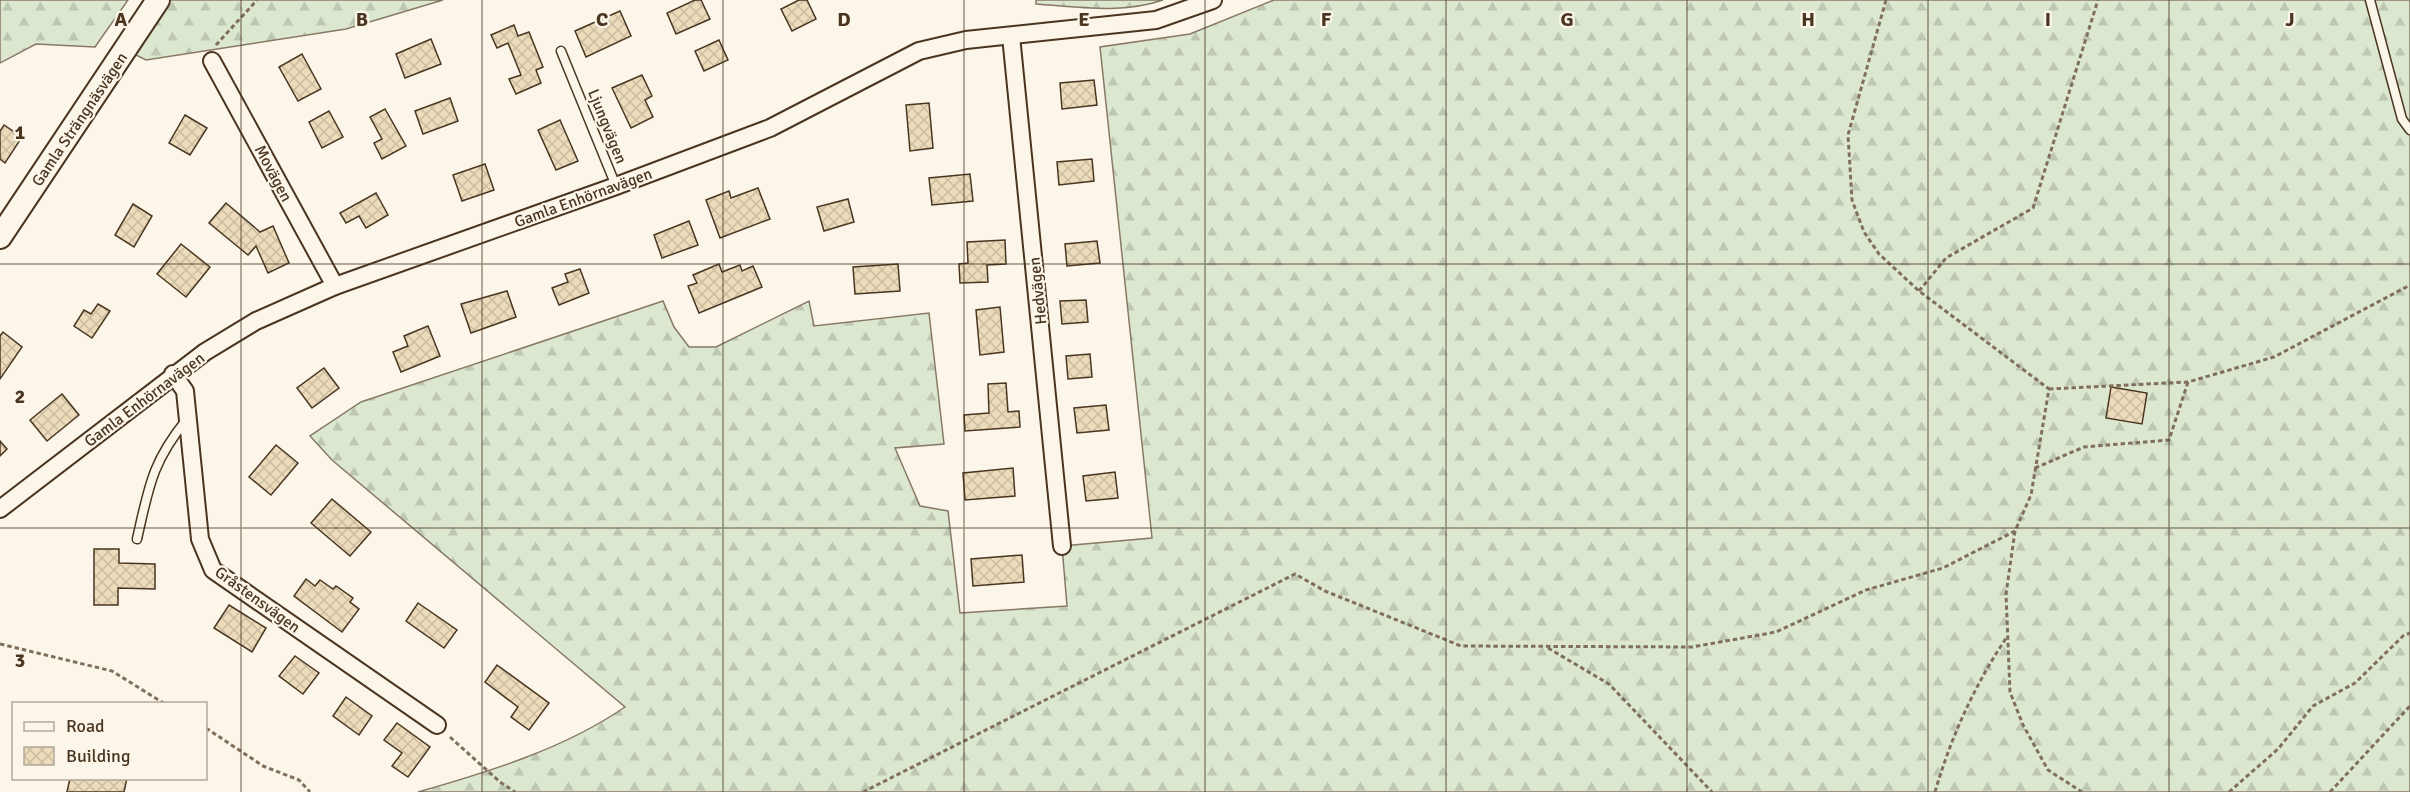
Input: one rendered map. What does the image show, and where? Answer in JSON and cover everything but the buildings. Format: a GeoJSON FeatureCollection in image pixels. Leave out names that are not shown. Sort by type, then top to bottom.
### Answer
{"type":"FeatureCollection","features":[{"type":"Feature","properties":{"kind":"main road","name":"Gamla Strängnäsvägen"},"geometry":{"type":"LineString","coordinates":[[0,237],[158,0]]}},
{"type":"Feature","properties":{"kind":"street","name":"Gamla Enhörnavägen"},"geometry":{"type":"LineString","coordinates":[[0,510],[173,374],[256,321],[335,286],[616,186],[770,128],[919,51],[966,40],[1156,20],[1213,0]]}},
{"type":"Feature","properties":{"kind":"street","name":"Hedvägen"},"geometry":{"type":"LineString","coordinates":[[1011,36],[1062,546]]}},
{"type":"Feature","properties":{"kind":"street","name":"Movägen"},"geometry":{"type":"LineString","coordinates":[[212,61],[335,286]]}},
{"type":"Feature","properties":{"kind":"street","name":"Gråstensvägen"},"geometry":{"type":"LineString","coordinates":[[173,374],[185,391],[200,539],[213,570],[437,725]]}},
{"type":"Feature","properties":{"kind":"lane"},"geometry":{"type":"LineString","coordinates":[[2370,0],[2402,119],[2410,130]]}},
{"type":"Feature","properties":{"kind":"lane","name":"Ljungvägen"},"geometry":{"type":"LineString","coordinates":[[561,51],[616,186]]}},
{"type":"Feature","properties":{"kind":"lane"},"geometry":{"type":"LineString","coordinates":[[137,539],[150,479],[166,446],[188,418]]}},
{"type":"Feature","properties":{"kind":"path"},"geometry":{"type":"LineString","coordinates":[[212,61],[217,41],[257,0]]}},
{"type":"Feature","properties":{"kind":"path"},"geometry":{"type":"LineString","coordinates":[[1886,0],[1848,135],[1848,167],[1852,200],[1864,232],[1879,254],[1919,291],[2049,389],[2188,382],[2274,357],[2410,285]]}},
{"type":"Feature","properties":{"kind":"path"},"geometry":{"type":"LineString","coordinates":[[1919,291],[1946,258],[2033,208],[2098,0]]}},
{"type":"Feature","properties":{"kind":"path"},"geometry":{"type":"LineString","coordinates":[[2036,468],[2084,447],[2169,440],[2188,382]]}},
{"type":"Feature","properties":{"kind":"path"},"geometry":{"type":"LineString","coordinates":[[2049,389],[2031,495],[2015,531],[2006,594],[2010,692],[2023,724],[2048,770],[2082,792]]}},
{"type":"Feature","properties":{"kind":"path"},"geometry":{"type":"LineString","coordinates":[[863,792],[1295,574],[1325,591],[1461,646],[1692,647],[1776,632],[1866,590],[1944,568],[2015,531]]}},
{"type":"Feature","properties":{"kind":"path"},"geometry":{"type":"LineString","coordinates":[[2229,792],[2278,749],[2313,706],[2355,683],[2403,636],[2410,633]]}},
{"type":"Feature","properties":{"kind":"path"},"geometry":{"type":"LineString","coordinates":[[1935,792],[1945,758],[1986,667],[2007,637]]}},
{"type":"Feature","properties":{"kind":"path"},"geometry":{"type":"LineString","coordinates":[[0,644],[112,671],[162,702]]}},
{"type":"Feature","properties":{"kind":"path"},"geometry":{"type":"LineString","coordinates":[[1547,648],[1608,684],[1712,792]]}},
{"type":"Feature","properties":{"kind":"path"},"geometry":{"type":"LineString","coordinates":[[2330,792],[2410,706]]}},
{"type":"Feature","properties":{"kind":"path"},"geometry":{"type":"LineString","coordinates":[[437,725],[500,782],[515,792]]}},
{"type":"Feature","properties":{"kind":"path"},"geometry":{"type":"LineString","coordinates":[[207,729],[263,765],[299,780],[310,792]]}},
{"type":"Feature","properties":{"kind":"green space"},"geometry":{"type":"Polygon","coordinates":[[[0,0],[128,0],[95,47],[36,44],[0,63],[0,0]]]}},
{"type":"Feature","properties":{"kind":"green space"},"geometry":{"type":"Polygon","coordinates":[[[167,0],[443,0],[346,29],[146,60],[132,53],[167,0]]]}},
{"type":"Feature","properties":{"kind":"green space"},"geometry":{"type":"Polygon","coordinates":[[[1036,0],[1163,0],[1132,7],[1084,8],[1036,4],[1036,0]]]}},
{"type":"Feature","properties":{"kind":"green space"},"geometry":{"type":"Polygon","coordinates":[[[1274,0],[2410,0],[2410,792],[418,792],[525,758],[577,735],[625,707],[332,460],[310,436],[361,402],[663,301],[674,327],[689,347],[716,347],[809,301],[814,326],[929,313],[944,444],[895,448],[920,506],[948,511],[960,613],[1067,606],[1062,546],[1152,538],[1100,47],[1190,34],[1274,0]]]}}]}
